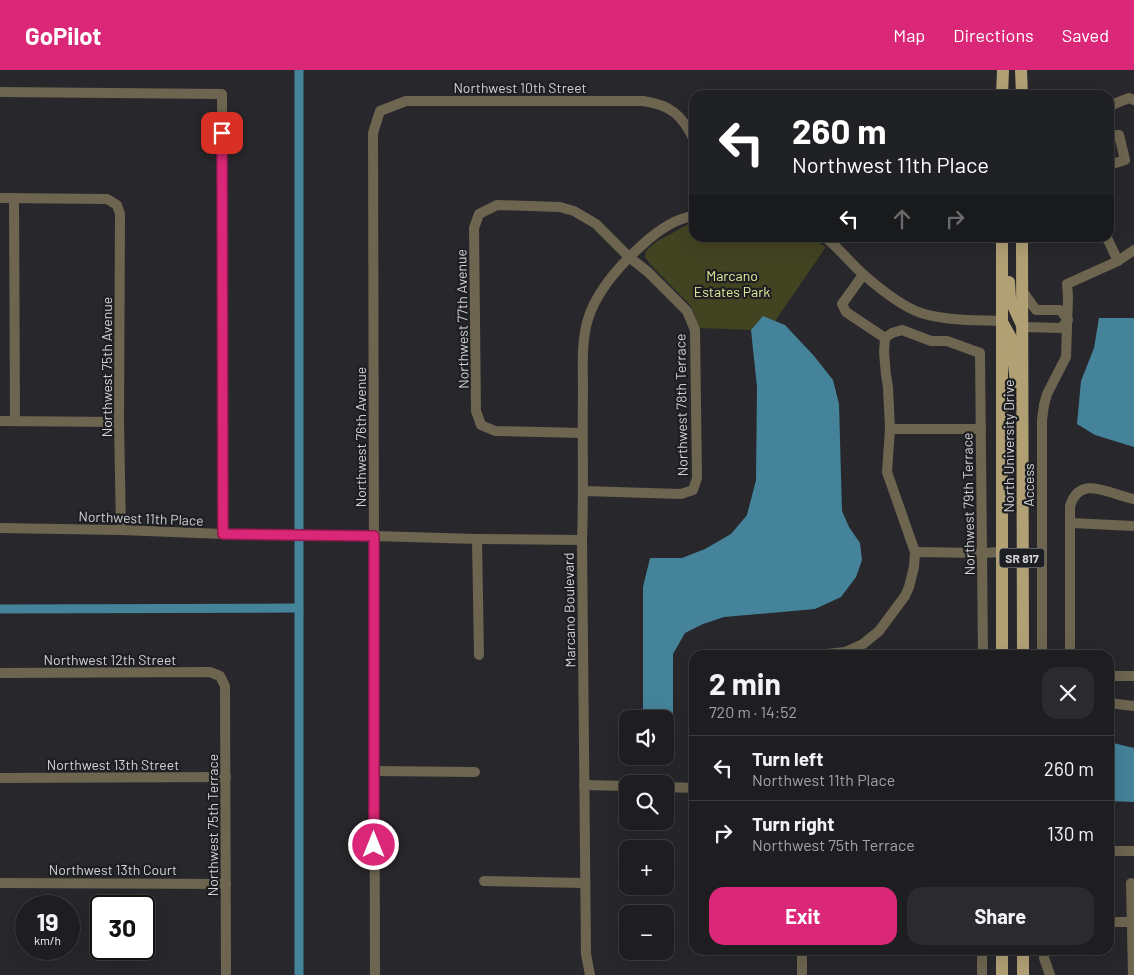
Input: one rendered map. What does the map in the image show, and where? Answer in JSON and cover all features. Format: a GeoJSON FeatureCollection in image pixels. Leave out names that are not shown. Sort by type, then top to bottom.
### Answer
{"type":"FeatureCollection","features":[{"type":"Feature","properties":{"kind":"main road"},"geometry":{"type":"LineString","coordinates":[[1002,90],[1003,70]]}},
{"type":"Feature","properties":{"kind":"main road"},"geometry":{"type":"LineString","coordinates":[[1022,70],[1022,90]]}},
{"type":"Feature","properties":{"kind":"main road","name":"North University Drive"},"geometry":{"type":"LineString","coordinates":[[1002,242],[1002,650]]}},
{"type":"Feature","properties":{"kind":"main road"},"geometry":{"type":"LineString","coordinates":[[1008,242],[1010,298],[1023,327]]}},
{"type":"Feature","properties":{"kind":"main road","name":"North University Drive"},"geometry":{"type":"LineString","coordinates":[[1022,242],[1024,423],[1023,650]]}},
{"type":"Feature","properties":{"kind":"main road"},"geometry":{"type":"LineString","coordinates":[[1001,321],[1011,338],[1019,410],[1024,423]]}},
{"type":"Feature","properties":{"kind":"main road"},"geometry":{"type":"LineString","coordinates":[[1002,530],[1022,541]]}},
{"type":"Feature","properties":{"kind":"main road"},"geometry":{"type":"LineString","coordinates":[[1002,955],[1002,975]]}},
{"type":"Feature","properties":{"kind":"main road"},"geometry":{"type":"LineString","coordinates":[[1023,955],[1023,975]]}},
{"type":"Feature","properties":{"kind":"street"},"geometry":{"type":"LineString","coordinates":[[0,92],[222,94],[223,534]]}},
{"type":"Feature","properties":{"kind":"street"},"geometry":{"type":"LineString","coordinates":[[1114,104],[1129,98],[1134,100]]}},
{"type":"Feature","properties":{"kind":"street","name":"Northwest 10th Street"},"geometry":{"type":"LineString","coordinates":[[380,111],[406,101],[643,101],[661,103],[687,125],[689,129]]}},
{"type":"Feature","properties":{"kind":"street","name":"Northwest 76th Avenue"},"geometry":{"type":"LineString","coordinates":[[375,975],[373,133],[380,111]]}},
{"type":"Feature","properties":{"kind":"street"},"geometry":{"type":"LineString","coordinates":[[1114,134],[1119,134],[1130,158],[1114,163]]}},
{"type":"Feature","properties":{"kind":"street"},"geometry":{"type":"LineString","coordinates":[[0,198],[14,198],[15,421]]}},
{"type":"Feature","properties":{"kind":"street","name":"Northwest 75th Avenue"},"geometry":{"type":"LineString","coordinates":[[14,198],[107,199],[117,205],[120,214],[119,422],[121,530]]}},
{"type":"Feature","properties":{"kind":"street","name":"Northwest 78th Terrace"},"geometry":{"type":"LineString","coordinates":[[479,214],[497,205],[560,207],[574,210],[596,224],[629,257],[648,272],[687,311],[695,330],[697,478],[693,490],[681,494],[584,491]]}},
{"type":"Feature","properties":{"kind":"street","name":"Northwest 77th Avenue"},"geometry":{"type":"LineString","coordinates":[[479,214],[474,228],[476,411],[481,425],[495,431],[582,434]]}},
{"type":"Feature","properties":{"kind":"street","name":"Marcano Boulevard"},"geometry":{"type":"LineString","coordinates":[[590,975],[586,954],[584,785],[582,540],[584,491],[582,434],[584,350],[588,320],[600,292],[629,257],[647,240],[666,227],[689,217]]}},
{"type":"Feature","properties":{"kind":"street"},"geometry":{"type":"LineString","coordinates":[[831,242],[863,275],[898,301],[921,312],[951,319],[1001,321]]}},
{"type":"Feature","properties":{"kind":"street"},"geometry":{"type":"LineString","coordinates":[[1110,242],[1118,261],[1134,250]]}},
{"type":"Feature","properties":{"kind":"street","name":"Access"},"geometry":{"type":"LineString","coordinates":[[1042,650],[1042,420],[1047,394],[1066,357],[1067,284],[1118,261]]}},
{"type":"Feature","properties":{"kind":"street"},"geometry":{"type":"LineString","coordinates":[[850,650],[863,644],[879,631],[905,596],[914,567],[915,552],[888,472],[890,429],[884,352],[885,338],[846,312],[842,304],[863,275]]}},
{"type":"Feature","properties":{"kind":"street"},"geometry":{"type":"LineString","coordinates":[[1023,292],[1036,310],[1060,310],[1068,320],[1061,328],[1023,327]]}},
{"type":"Feature","properties":{"kind":"street","name":"Northwest 79th Terrace"},"geometry":{"type":"LineString","coordinates":[[885,338],[902,330],[931,341],[947,341],[980,353],[984,650]]}},
{"type":"Feature","properties":{"kind":"street"},"geometry":{"type":"LineString","coordinates":[[0,421],[119,422]]}},
{"type":"Feature","properties":{"kind":"street"},"geometry":{"type":"LineString","coordinates":[[890,429],[981,429]]}},
{"type":"Feature","properties":{"kind":"street"},"geometry":{"type":"LineString","coordinates":[[1070,650],[1070,506],[1073,498],[1077,492],[1092,487],[1120,497],[1134,499]]}},
{"type":"Feature","properties":{"kind":"street"},"geometry":{"type":"LineString","coordinates":[[1070,523],[1134,526]]}},
{"type":"Feature","properties":{"kind":"street","name":"Northwest 11th Place"},"geometry":{"type":"LineString","coordinates":[[0,528],[582,540]]}},
{"type":"Feature","properties":{"kind":"street"},"geometry":{"type":"LineString","coordinates":[[477,539],[479,655]]}},
{"type":"Feature","properties":{"kind":"street"},"geometry":{"type":"LineString","coordinates":[[915,552],[1002,552]]}},
{"type":"Feature","properties":{"kind":"street","name":"Northwest 12th Street"},"geometry":{"type":"LineString","coordinates":[[0,673],[210,672],[220,676]]}},
{"type":"Feature","properties":{"kind":"street","name":"Northwest 75th Terrace"},"geometry":{"type":"LineString","coordinates":[[220,676],[225,686],[226,975]]}},
{"type":"Feature","properties":{"kind":"street"},"geometry":{"type":"LineString","coordinates":[[1114,676],[1134,676]]}},
{"type":"Feature","properties":{"kind":"street"},"geometry":{"type":"LineString","coordinates":[[1114,704],[1134,706]]}},
{"type":"Feature","properties":{"kind":"street"},"geometry":{"type":"LineString","coordinates":[[374,771],[475,772]]}},
{"type":"Feature","properties":{"kind":"street","name":"Northwest 13th Street"},"geometry":{"type":"LineString","coordinates":[[0,778],[226,777]]}},
{"type":"Feature","properties":{"kind":"street"},"geometry":{"type":"LineString","coordinates":[[584,785],[619,786]]}},
{"type":"Feature","properties":{"kind":"street"},"geometry":{"type":"LineString","coordinates":[[674,787],[689,788]]}},
{"type":"Feature","properties":{"kind":"street"},"geometry":{"type":"LineString","coordinates":[[1114,850],[1134,851]]}},
{"type":"Feature","properties":{"kind":"street"},"geometry":{"type":"LineString","coordinates":[[484,881],[586,883]]}},
{"type":"Feature","properties":{"kind":"street","name":"Northwest 13th Court"},"geometry":{"type":"LineString","coordinates":[[0,883],[226,884]]}},
{"type":"Feature","properties":{"kind":"street"},"geometry":{"type":"LineString","coordinates":[[1133,975],[1131,884],[1134,884]]}},
{"type":"Feature","properties":{"kind":"street"},"geometry":{"type":"LineString","coordinates":[[1114,922],[1131,922]]}},
{"type":"Feature","properties":{"kind":"street"},"geometry":{"type":"LineString","coordinates":[[802,955],[802,975]]}},
{"type":"Feature","properties":{"kind":"street"},"geometry":{"type":"LineString","coordinates":[[982,955],[982,975]]}},
{"type":"Feature","properties":{"kind":"street"},"geometry":{"type":"LineString","coordinates":[[1044,955],[1050,975]]}},
{"type":"Feature","properties":{"kind":"green space","name":"Marcano Estates Park"},"geometry":{"type":"Polygon","coordinates":[[[689,224],[689,242],[817,242],[826,247],[775,321],[763,317],[751,330],[699,328],[691,306],[645,257],[646,251],[656,242],[689,224]]]}},
{"type":"Feature","properties":{"kind":"water"},"geometry":{"type":"Polygon","coordinates":[[[763,316],[785,325],[833,380],[839,404],[842,511],[849,527],[860,543],[862,560],[856,577],[841,597],[815,609],[724,617],[685,633],[673,654],[673,710],[643,710],[643,587],[650,558],[682,558],[705,549],[731,534],[747,515],[756,480],[757,387],[751,330],[763,316]]]}},
{"type":"Feature","properties":{"kind":"water"},"geometry":{"type":"Polygon","coordinates":[[[1099,318],[1134,318],[1134,447],[1095,435],[1077,424],[1081,381],[1094,348],[1099,318]]]}},
{"type":"Feature","properties":{"kind":"water"},"geometry":{"type":"Polygon","coordinates":[[[1114,743],[1134,748],[1134,802],[1114,801],[1114,743]]]}},
{"type":"Feature","properties":{"kind":"waterway"},"geometry":{"type":"LineString","coordinates":[[299,70],[299,975]]}},
{"type":"Feature","properties":{"kind":"waterway"},"geometry":{"type":"LineString","coordinates":[[0,609],[299,608]]}},
{"type":"Feature","properties":{"kind":"route"},"geometry":{"type":"LineString","coordinates":[[222,133],[223,534],[374,536],[374,845]]}}]}
